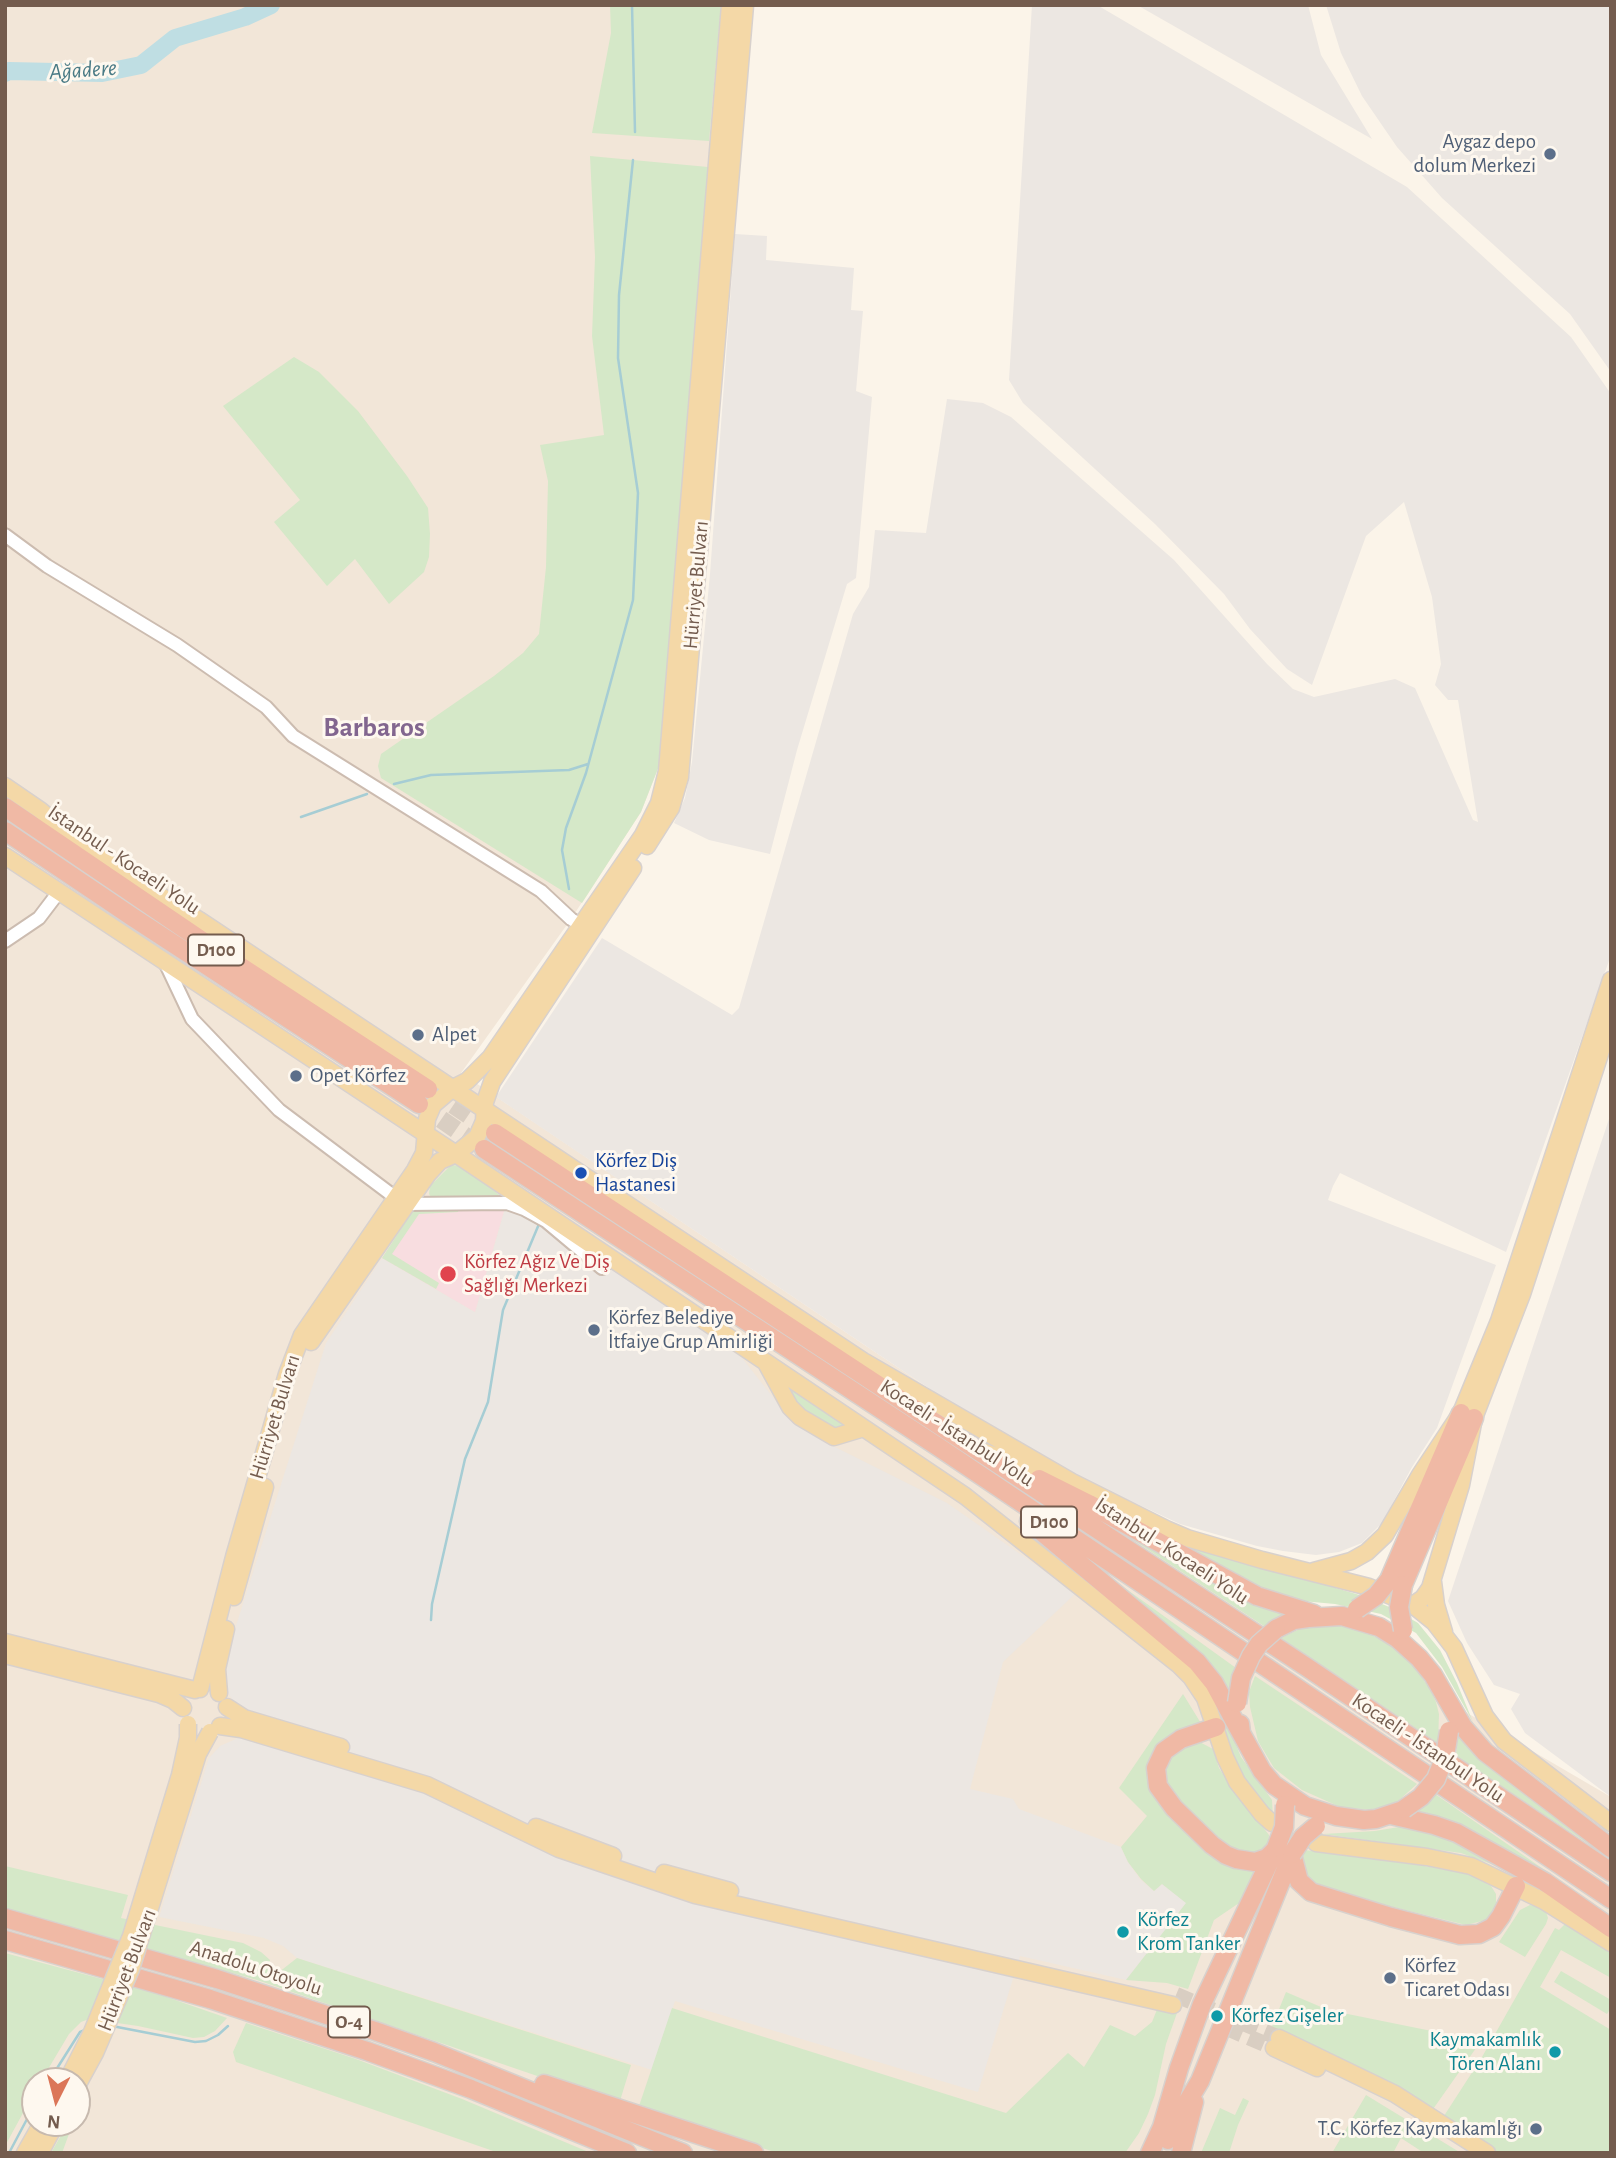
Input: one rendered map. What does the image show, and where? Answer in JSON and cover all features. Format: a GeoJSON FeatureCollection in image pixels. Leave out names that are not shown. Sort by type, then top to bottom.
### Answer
{"type":"FeatureCollection","features":[{"type":"Feature","properties":{"kind":"highway"},"geometry":{"type":"LineString","coordinates":[[5,797],[85,848]]}},
{"type":"Feature","properties":{"kind":"highway","name":"İstanbul - Kocaeli Yolu"},"geometry":{"type":"LineString","coordinates":[[5,807],[424,1096],[146,926],[5,831]]}},
{"type":"Feature","properties":{"kind":"highway","name":"İstanbul - Kocaeli Yolu"},"geometry":{"type":"LineString","coordinates":[[495,1133],[973,1447],[1611,1872]]}},
{"type":"Feature","properties":{"kind":"highway","name":"Kocaeli - İstanbul Yolu"},"geometry":{"type":"LineString","coordinates":[[484,1149],[940,1448],[1611,1899]]}},
{"type":"Feature","properties":{"kind":"highway"},"geometry":{"type":"LineString","coordinates":[[1467,1416],[1441,1477],[1403,1585],[1399,1607],[1403,1630],[1463,1727],[1485,1752],[1611,1848]]}},
{"type":"Feature","properties":{"kind":"highway"},"geometry":{"type":"LineString","coordinates":[[973,1447],[1089,1504],[1257,1596],[1341,1614],[1379,1627],[1398,1639],[1419,1658]]}},
{"type":"Feature","properties":{"kind":"highway"},"geometry":{"type":"LineString","coordinates":[[940,1448],[1197,1662],[1214,1683],[1254,1758],[1274,1785],[1305,1805],[1352,1819],[1376,1819],[1398,1812],[1421,1797],[1436,1779],[1446,1756],[1449,1731],[1446,1696]]}},
{"type":"Feature","properties":{"kind":"highway"},"geometry":{"type":"LineString","coordinates":[[1241,1733],[1237,1703],[1241,1678],[1259,1644],[1276,1629],[1294,1620],[1341,1614],[1376,1596],[1389,1580],[1441,1477]]}},
{"type":"Feature","properties":{"kind":"highway"},"geometry":{"type":"LineString","coordinates":[[1216,1727],[1181,1739],[1164,1751],[1156,1768],[1162,1794],[1212,1845],[1237,1859],[1261,1861],[1284,1851],[1303,1837],[1318,1836],[1352,1819]]}},
{"type":"Feature","properties":{"kind":"highway"},"geometry":{"type":"LineString","coordinates":[[1181,2153],[1200,2081],[1284,1851],[1284,1827],[1277,1816],[1274,1785]]}},
{"type":"Feature","properties":{"kind":"highway"},"geometry":{"type":"LineString","coordinates":[[1398,1812],[1457,1833],[1545,1882],[1611,1928]]}},
{"type":"Feature","properties":{"kind":"highway"},"geometry":{"type":"LineString","coordinates":[[1284,1851],[1299,1881],[1311,1892],[1460,1935],[1479,1934],[1493,1927],[1516,1886]]}},
{"type":"Feature","properties":{"kind":"highway"},"geometry":{"type":"LineString","coordinates":[[1150,2153],[1202,2004],[1284,1851]]}},
{"type":"Feature","properties":{"kind":"highway","name":"Anadolu Otoyolu"},"geometry":{"type":"LineString","coordinates":[[5,1917],[217,1979],[434,2052],[683,2153]]}},
{"type":"Feature","properties":{"kind":"highway","name":"Anadolu Otoyolu"},"geometry":{"type":"LineString","coordinates":[[5,1940],[210,1999],[355,2047],[471,2089],[627,2153]]}},
{"type":"Feature","properties":{"kind":"highway"},"geometry":{"type":"LineString","coordinates":[[434,2052],[754,2153]]}},
{"type":"Feature","properties":{"kind":"highway"},"geometry":{"type":"LineString","coordinates":[[1137,2153],[1179,2068]]}},
{"type":"Feature","properties":{"kind":"highway"},"geometry":{"type":"LineString","coordinates":[[1162,2153],[1176,2121],[1200,2081]]}},
{"type":"Feature","properties":{"kind":"highway"},"geometry":{"type":"LineString","coordinates":[[562,2127],[615,2153]]}},
{"type":"Feature","properties":{"kind":"main road","name":"Hürriyet Bulvarı"},"geometry":{"type":"LineString","coordinates":[[198,1689],[233,1557],[294,1353],[302,1335],[401,1201],[434,1167],[477,1137],[481,1129],[486,1094],[500,1068],[643,835],[659,803],[667,771],[730,5]]}},
{"type":"Feature","properties":{"kind":"main road","name":"Hürriyet Bulvarı"},"geometry":{"type":"LineString","coordinates":[[223,1700],[217,1675],[225,1631],[304,1357],[312,1340],[401,1201],[421,1160],[427,1134],[427,1119],[433,1105],[453,1088],[467,1081],[490,1058],[671,808],[680,777],[745,5]]}},
{"type":"Feature","properties":{"kind":"main road"},"geometry":{"type":"LineString","coordinates":[[5,786],[40,810],[85,848],[199,920],[863,1361],[1072,1482],[1187,1538],[1388,1593],[1413,1605],[1444,1634],[1460,1659],[1485,1716],[1504,1741],[1611,1823]]}},
{"type":"Feature","properties":{"kind":"main road"},"geometry":{"type":"LineString","coordinates":[[5,856],[427,1134],[606,1263],[765,1361],[965,1496],[1191,1677],[1205,1698],[1225,1757],[1237,1782],[1262,1814],[1277,1816]]}},
{"type":"Feature","properties":{"kind":"main road"},"geometry":{"type":"LineString","coordinates":[[1413,1605],[1427,1593],[1433,1578],[1461,1485],[1467,1416],[1611,980]]}},
{"type":"Feature","properties":{"kind":"main road"},"geometry":{"type":"LineString","coordinates":[[1357,1584],[1360,1566],[1367,1552],[1392,1524],[1420,1475],[1467,1416],[1522,1294],[1611,1020]]}},
{"type":"Feature","properties":{"kind":"main road"},"geometry":{"type":"LineString","coordinates":[[765,1361],[790,1407],[800,1417],[834,1437],[864,1428]]}},
{"type":"Feature","properties":{"kind":"main road"},"geometry":{"type":"LineString","coordinates":[[863,1361],[941,1426]]}},
{"type":"Feature","properties":{"kind":"main road"},"geometry":{"type":"LineString","coordinates":[[973,1447],[1072,1482]]}},
{"type":"Feature","properties":{"kind":"main road"},"geometry":{"type":"LineString","coordinates":[[941,1479],[951,1477],[962,1482],[1192,1668],[1212,1697],[1243,1779],[1277,1816]]}},
{"type":"Feature","properties":{"kind":"main road"},"geometry":{"type":"LineString","coordinates":[[1309,1572],[1342,1564],[1367,1552]]}},
{"type":"Feature","properties":{"kind":"main road"},"geometry":{"type":"LineString","coordinates":[[1433,1578],[1434,1597],[1444,1634]]}},
{"type":"Feature","properties":{"kind":"main road"},"geometry":{"type":"LineString","coordinates":[[5,1642],[198,1689],[207,1688],[244,1718],[431,1775],[545,1831],[602,1853],[699,1884],[1174,2000],[695,1895],[559,1849],[427,1785],[241,1729],[200,1732],[188,1724],[183,1708],[159,1693],[5,1655]]}},
{"type":"Feature","properties":{"kind":"main road"},"geometry":{"type":"LineString","coordinates":[[183,1708],[187,1697],[198,1689]]}},
{"type":"Feature","properties":{"kind":"main road"},"geometry":{"type":"LineString","coordinates":[[215,1729],[227,1714],[223,1700]]}},
{"type":"Feature","properties":{"kind":"main road","name":"Hürriyet Bulvarı"},"geometry":{"type":"LineString","coordinates":[[74,2067],[92,2032],[131,1936],[180,1775],[188,1738],[188,1724]]}},
{"type":"Feature","properties":{"kind":"main road","name":"Hürriyet Bulvarı"},"geometry":{"type":"LineString","coordinates":[[87,2067],[131,1969],[198,1754],[215,1729]]}},
{"type":"Feature","properties":{"kind":"main road"},"geometry":{"type":"LineString","coordinates":[[1318,1836],[1471,1866],[1516,1886],[1611,1943]]}},
{"type":"Feature","properties":{"kind":"main road"},"geometry":{"type":"LineString","coordinates":[[1318,1836],[1468,1858],[1523,1883],[1562,1912]]}},
{"type":"Feature","properties":{"kind":"main road"},"geometry":{"type":"LineString","coordinates":[[1469,2153],[1392,2103],[1277,2043],[1395,2094],[1487,2153]]}},
{"type":"Feature","properties":{"kind":"main road"},"geometry":{"type":"LineString","coordinates":[[25,2153],[34,2137]]}},
{"type":"Feature","properties":{"kind":"main road"},"geometry":{"type":"LineString","coordinates":[[40,2153],[49,2137]]}},
{"type":"Feature","properties":{"kind":"street"},"geometry":{"type":"LineString","coordinates":[[5,535],[47,566],[177,645],[267,707],[293,736],[541,891],[585,928]]}},
{"type":"Feature","properties":{"kind":"street"},"geometry":{"type":"LineString","coordinates":[[5,941],[39,918],[58,892]]}},
{"type":"Feature","properties":{"kind":"street"},"geometry":{"type":"LineString","coordinates":[[164,962],[192,1019],[279,1110],[401,1201],[507,1203],[546,1221],[606,1263]]}},
{"type":"Feature","properties":{"kind":"shaded area"},"geometry":{"type":"Polygon","coordinates":[[[5,5],[721,5],[659,766],[641,812],[571,919],[461,1073],[1072,1482],[1611,1797],[1611,2153],[5,2153],[5,5]]]}},
{"type":"Feature","properties":{"kind":"shaded area"},"geometry":{"type":"Polygon","coordinates":[[[1032,5],[1097,5],[1407,187],[1571,337],[1611,394],[1611,955],[1506,1252],[1340,1173],[1333,1186],[1328,1200],[1496,1265],[1437,1428],[1382,1523],[1362,1543],[1339,1552],[1316,1555],[1283,1551],[1180,1524],[1075,1475],[970,1416],[496,1097],[602,938],[732,1015],[739,1008],[853,614],[869,587],[875,530],[926,533],[947,399],[983,403],[1011,417],[1174,560],[1267,664],[1293,689],[1314,697],[1395,679],[1415,688],[1473,820],[1478,822],[1458,700],[1448,700],[1435,685],[1441,664],[1432,597],[1404,502],[1366,536],[1312,685],[1287,669],[1250,629],[1224,594],[1155,524],[1023,403],[1009,380],[1032,5]]]}},
{"type":"Feature","properties":{"kind":"shaded area"},"geometry":{"type":"Polygon","coordinates":[[[1137,5],[1308,5],[1321,55],[1372,139],[1137,5]]]}},
{"type":"Feature","properties":{"kind":"shaded area"},"geometry":{"type":"Polygon","coordinates":[[[1326,5],[1611,5],[1611,372],[1570,314],[1442,198],[1397,147],[1362,96],[1341,53],[1326,5]]]}},
{"type":"Feature","properties":{"kind":"shaded area"},"geometry":{"type":"Polygon","coordinates":[[[735,234],[767,236],[766,260],[854,268],[851,310],[863,311],[856,391],[872,397],[856,578],[847,584],[797,750],[770,854],[709,840],[674,823],[685,798],[692,762],[710,574],[735,234]]]}},
{"type":"Feature","properties":{"kind":"shaded area"},"geometry":{"type":"Polygon","coordinates":[[[1611,1113],[1611,1797],[1525,1733],[1511,1709],[1520,1694],[1494,1685],[1467,1643],[1448,1601],[1611,1113]]]}},
{"type":"Feature","properties":{"kind":"shaded area","name":"Körfez Ağız Ve Diş Sağlığı Merkezi"},"geometry":{"type":"Polygon","coordinates":[[[459,1207],[504,1211],[475,1312],[382,1258],[414,1209],[459,1207]]]}},
{"type":"Feature","properties":{"kind":"shaded area"},"geometry":{"type":"Polygon","coordinates":[[[504,1211],[531,1214],[735,1349],[787,1415],[827,1443],[947,1503],[1076,1593],[1003,1662],[970,1789],[1013,1799],[1019,1809],[1121,1847],[1140,1879],[1154,1891],[1162,1884],[1187,1903],[1126,1980],[1020,1956],[978,2092],[675,2001],[652,2070],[297,1958],[283,1946],[264,1938],[159,1917],[209,1758],[220,1746],[236,1739],[241,1729],[244,1718],[228,1693],[226,1657],[326,1343],[382,1258],[475,1312],[504,1211]]]}},
{"type":"Feature","properties":{"kind":"green space"},"geometry":{"type":"Polygon","coordinates":[[[610,5],[721,5],[709,141],[592,133],[611,33],[610,5]]]}},
{"type":"Feature","properties":{"kind":"green space"},"geometry":{"type":"Polygon","coordinates":[[[590,156],[708,167],[659,766],[641,812],[582,903],[381,778],[378,766],[381,754],[494,676],[523,653],[539,634],[546,567],[548,481],[540,445],[604,435],[592,336],[595,257],[590,156]]]}},
{"type":"Feature","properties":{"kind":"green space"},"geometry":{"type":"Polygon","coordinates":[[[294,357],[319,372],[358,411],[428,508],[429,557],[424,572],[389,604],[355,559],[327,586],[274,522],[300,500],[223,406],[294,357]]]}},
{"type":"Feature","properties":{"kind":"green space"},"geometry":{"type":"Polygon","coordinates":[[[451,1165],[462,1166],[502,1197],[431,1197],[430,1186],[451,1165]]]}},
{"type":"Feature","properties":{"kind":"green space"},"geometry":{"type":"Polygon","coordinates":[[[459,1207],[458,1212],[419,1214],[392,1254],[439,1283],[436,1289],[382,1258],[414,1209],[459,1207]]]}},
{"type":"Feature","properties":{"kind":"green space"},"geometry":{"type":"Polygon","coordinates":[[[765,1361],[864,1428],[834,1437],[800,1417],[765,1361]]]}},
{"type":"Feature","properties":{"kind":"green space"},"geometry":{"type":"Polygon","coordinates":[[[1072,1482],[1278,1571],[1363,1596],[1418,1623],[1440,1650],[1473,1722],[1442,1667],[1416,1633],[1381,1614],[1335,1604],[1302,1601],[1246,1583],[1072,1482]]]}},
{"type":"Feature","properties":{"kind":"green space"},"geometry":{"type":"Polygon","coordinates":[[[1095,1515],[1242,1598],[1284,1616],[1264,1626],[1095,1515]]]}},
{"type":"Feature","properties":{"kind":"green space"},"geometry":{"type":"Polygon","coordinates":[[[1086,1560],[1236,1668],[1230,1703],[1086,1560]]]}},
{"type":"Feature","properties":{"kind":"green space"},"geometry":{"type":"Polygon","coordinates":[[[1306,1626],[1341,1626],[1372,1635],[1400,1651],[1412,1663],[1436,1702],[1439,1714],[1438,1743],[1281,1638],[1306,1626]]]}},
{"type":"Feature","properties":{"kind":"green space"},"geometry":{"type":"Polygon","coordinates":[[[1255,1676],[1417,1784],[1398,1801],[1373,1810],[1340,1807],[1302,1790],[1274,1768],[1258,1741],[1249,1692],[1255,1676]]]}},
{"type":"Feature","properties":{"kind":"green space"},"geometry":{"type":"Polygon","coordinates":[[[1183,1694],[1202,1725],[1153,1761],[1203,1843],[1260,1866],[1242,1901],[1214,1920],[1188,1989],[1167,1983],[1126,1980],[1186,1903],[1162,1884],[1154,1891],[1128,1862],[1121,1847],[1147,1816],[1119,1788],[1183,1694]]]}},
{"type":"Feature","properties":{"kind":"green space"},"geometry":{"type":"Polygon","coordinates":[[[1220,1706],[1241,1757],[1272,1800],[1273,1818],[1243,1778],[1233,1758],[1223,1729],[1220,1706]]]}},
{"type":"Feature","properties":{"kind":"green space"},"geometry":{"type":"Polygon","coordinates":[[[1458,1733],[1483,1761],[1611,1859],[1456,1756],[1458,1733]]]}},
{"type":"Feature","properties":{"kind":"green space"},"geometry":{"type":"Polygon","coordinates":[[[1194,1739],[1213,1749],[1219,1768],[1228,1782],[1269,1835],[1268,1848],[1260,1855],[1225,1848],[1165,1789],[1163,1762],[1194,1739]]]}},
{"type":"Feature","properties":{"kind":"green space"},"geometry":{"type":"Polygon","coordinates":[[[1435,1794],[1611,1916],[1611,1922],[1413,1815],[1435,1794]]]}},
{"type":"Feature","properties":{"kind":"green space"},"geometry":{"type":"Polygon","coordinates":[[[1405,1826],[1446,1833],[1505,1869],[1461,1853],[1323,1834],[1405,1826]]]}},
{"type":"Feature","properties":{"kind":"green space"},"geometry":{"type":"Polygon","coordinates":[[[1304,1850],[1392,1860],[1468,1874],[1491,1886],[1496,1894],[1493,1913],[1486,1920],[1466,1925],[1324,1890],[1307,1881],[1302,1865],[1304,1850]]]}},
{"type":"Feature","properties":{"kind":"green space"},"geometry":{"type":"Polygon","coordinates":[[[5,1866],[128,1895],[121,1918],[243,1943],[270,1960],[269,1970],[274,1976],[297,1958],[631,2065],[619,2104],[257,1980],[5,1909],[5,1866]]]}},
{"type":"Feature","properties":{"kind":"green space"},"geometry":{"type":"Polygon","coordinates":[[[1530,1905],[1545,1909],[1548,1918],[1525,1957],[1499,1942],[1520,1910],[1530,1905]]]}},
{"type":"Feature","properties":{"kind":"green space"},"geometry":{"type":"Polygon","coordinates":[[[1566,1923],[1611,1948],[1611,1978],[1561,1950],[1540,1987],[1611,2030],[1611,2153],[1492,2153],[1442,2119],[1482,2057],[1555,1928],[1559,1930],[1566,1923]]]}},
{"type":"Feature","properties":{"kind":"green space"},"geometry":{"type":"Polygon","coordinates":[[[5,1953],[158,1994],[227,2018],[215,2031],[204,2037],[193,2038],[89,2019],[81,2022],[69,2034],[49,2067],[21,2067],[21,2117],[5,2146],[5,1953]]]}},
{"type":"Feature","properties":{"kind":"green space"},"geometry":{"type":"Polygon","coordinates":[[[1561,1971],[1611,2000],[1611,2008],[1607,2014],[1554,1982],[1561,1971]]]}},
{"type":"Feature","properties":{"kind":"green space"},"geometry":{"type":"Polygon","coordinates":[[[1286,1992],[1328,2010],[1481,2041],[1431,2112],[1271,2029],[1286,1992]]]}},
{"type":"Feature","properties":{"kind":"green space"},"geometry":{"type":"Polygon","coordinates":[[[1158,2007],[1177,2013],[1148,2114],[1125,2153],[778,2153],[638,2109],[672,2008],[1006,2113],[1068,2053],[1084,2067],[1110,2025],[1135,2036],[1152,2022],[1158,2007]]]}},
{"type":"Feature","properties":{"kind":"green space"},"geometry":{"type":"Polygon","coordinates":[[[246,2023],[356,2059],[462,2099],[591,2153],[499,2153],[236,2062],[233,2052],[246,2023]]]}},
{"type":"Feature","properties":{"kind":"green space"},"geometry":{"type":"Polygon","coordinates":[[[1366,2095],[1461,2153],[1424,2153],[1401,2138],[1393,2153],[1332,2153],[1366,2095]]]}},
{"type":"Feature","properties":{"kind":"green space"},"geometry":{"type":"Polygon","coordinates":[[[1243,2098],[1249,2101],[1229,2153],[1201,2153],[1220,2108],[1235,2115],[1243,2098]]]}},
{"type":"Feature","properties":{"kind":"green space"},"geometry":{"type":"Polygon","coordinates":[[[60,2137],[68,2137],[62,2153],[51,2153],[60,2137]]]}},
{"type":"Feature","properties":{"kind":"waterway","name":"Ağadere"},"geometry":{"type":"LineString","coordinates":[[5,73],[102,73],[141,65],[175,38],[245,17],[271,5]]}},
{"type":"Feature","properties":{"kind":"waterway"},"geometry":{"type":"LineString","coordinates":[[632,5],[635,132]]}},
{"type":"Feature","properties":{"kind":"waterway"},"geometry":{"type":"LineString","coordinates":[[569,889],[562,850],[566,828],[586,773],[633,600],[638,493],[618,358],[619,295],[633,160]]}},
{"type":"Feature","properties":{"kind":"waterway"},"geometry":{"type":"LineString","coordinates":[[394,784],[431,775],[569,770],[588,764]]}},
{"type":"Feature","properties":{"kind":"waterway"},"geometry":{"type":"LineString","coordinates":[[301,817],[367,794]]}},
{"type":"Feature","properties":{"kind":"waterway"},"geometry":{"type":"LineString","coordinates":[[431,1620],[432,1604],[465,1459],[488,1402],[503,1310],[539,1224]]}},
{"type":"Feature","properties":{"kind":"waterway"},"geometry":{"type":"LineString","coordinates":[[112,2026],[195,2042],[206,2041],[228,2026]]}},
{"type":"Feature","properties":{"kind":"waterway"},"geometry":{"type":"LineString","coordinates":[[58,2067],[80,2032],[85,2030]]}},
{"type":"Feature","properties":{"kind":"waterway"},"geometry":{"type":"LineString","coordinates":[[9,2153],[21,2130]]}},
{"type":"Feature","properties":{"kind":"tunnel"},"geometry":{"type":"LineString","coordinates":[[431,1090],[495,1133]]}},
{"type":"Feature","properties":{"kind":"tunnel"},"geometry":{"type":"LineString","coordinates":[[419,1104],[484,1149]]}},
{"type":"Feature","properties":{"kind":"tunnel"},"geometry":{"type":"LineString","coordinates":[[1176,1995],[1279,2038]]}},
{"type":"Feature","properties":{"kind":"tunnel"},"geometry":{"type":"LineString","coordinates":[[1227,2028],[1274,2048]]}},
{"type":"Feature","properties":{"kind":"place","name":"Aygaz depo dolum Merkezi"},"geometry":{"type":"Point","coordinates":[1550,154]}},
{"type":"Feature","properties":{"kind":"place","name":"Alpet"},"geometry":{"type":"Point","coordinates":[418,1035]}},
{"type":"Feature","properties":{"kind":"place","name":"Opet Körfez"},"geometry":{"type":"Point","coordinates":[296,1076]}},
{"type":"Feature","properties":{"kind":"place","name":"Körfez Diş Hastanesi"},"geometry":{"type":"Point","coordinates":[581,1173]}},
{"type":"Feature","properties":{"kind":"place","name":"Körfez Ağız Ve Diş Sağlığı Merkezi"},"geometry":{"type":"Point","coordinates":[448,1274]}},
{"type":"Feature","properties":{"kind":"place","name":"Körfez Belediye İtfaiye Grup Amirliği"},"geometry":{"type":"Point","coordinates":[594,1330]}},
{"type":"Feature","properties":{"kind":"place","name":"Körfez Krom Tanker"},"geometry":{"type":"Point","coordinates":[1123,1932]}},
{"type":"Feature","properties":{"kind":"place","name":"Körfez Ticaret Odası"},"geometry":{"type":"Point","coordinates":[1390,1978]}},
{"type":"Feature","properties":{"kind":"place","name":"Körfez Gişeler"},"geometry":{"type":"Point","coordinates":[1217,2016]}},
{"type":"Feature","properties":{"kind":"place","name":"Kaymakamlık Tören Alanı"},"geometry":{"type":"Point","coordinates":[1555,2052]}},
{"type":"Feature","properties":{"kind":"place","name":"T.C. Körfez Kaymakamlığı"},"geometry":{"type":"Point","coordinates":[1536,2129]}},
{"type":"Feature","properties":{"kind":"district","name":"Barbaros"},"geometry":{"type":"Point","coordinates":[374,728]}}]}
